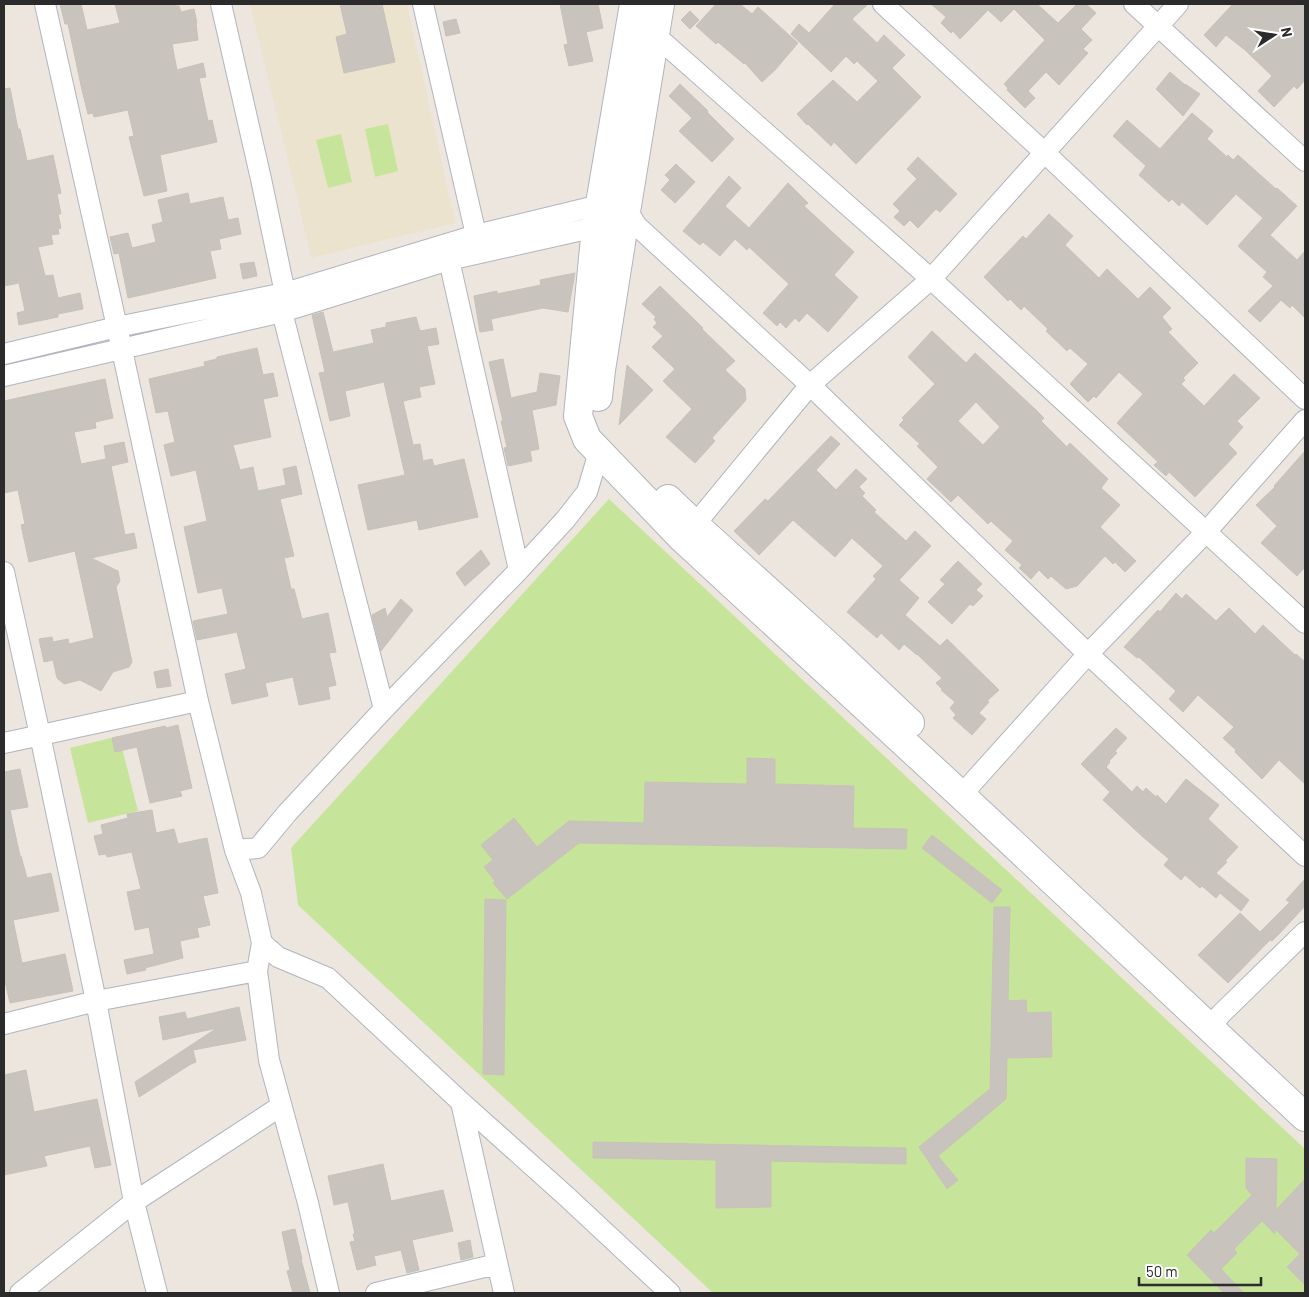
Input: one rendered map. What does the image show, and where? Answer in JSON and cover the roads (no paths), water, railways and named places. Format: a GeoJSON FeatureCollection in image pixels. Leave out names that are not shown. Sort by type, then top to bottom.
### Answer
{"type":"FeatureCollection","features":[{"type":"Feature","properties":{"kind":"street"},"geometry":{"type":"LineString","coordinates":[[45,4],[198,702],[235,850],[251,892],[262,943],[256,972],[269,1060],[308,1203],[329,1293]]}},
{"type":"Feature","properties":{"kind":"street"},"geometry":{"type":"LineString","coordinates":[[221,4],[262,178],[283,303],[384,709]]}},
{"type":"Feature","properties":{"kind":"street"},"geometry":{"type":"LineString","coordinates":[[423,4],[476,235]]}},
{"type":"Feature","properties":{"kind":"street"},"geometry":{"type":"LineString","coordinates":[[634,4],[598,216],[578,416],[587,439],[688,532],[832,649],[967,789],[1215,1021],[1305,1116]]}},
{"type":"Feature","properties":{"kind":"street"},"geometry":{"type":"LineString","coordinates":[[660,4],[628,222],[601,370],[598,416],[601,432],[688,532]]}},
{"type":"Feature","properties":{"kind":"street"},"geometry":{"type":"LineString","coordinates":[[883,4],[1045,153],[1305,399]]}},
{"type":"Feature","properties":{"kind":"street"},"geometry":{"type":"LineString","coordinates":[[1134,4],[1305,161]]}},
{"type":"Feature","properties":{"kind":"street"},"geometry":{"type":"LineString","coordinates":[[688,532],[810,385],[931,279],[1178,4]]}},
{"type":"Feature","properties":{"kind":"street"},"geometry":{"type":"LineString","coordinates":[[655,35],[931,279],[1305,623]]}},
{"type":"Feature","properties":{"kind":"street"},"geometry":{"type":"LineString","coordinates":[[4,354],[117,328],[283,303],[476,235],[598,216],[628,222],[810,385],[1088,654],[1305,856]]}},
{"type":"Feature","properties":{"kind":"street"},"geometry":{"type":"LineString","coordinates":[[4,376],[121,348],[449,260],[598,216]]}},
{"type":"Feature","properties":{"kind":"street"},"geometry":{"type":"LineString","coordinates":[[449,260],[519,570]]}},
{"type":"Feature","properties":{"kind":"street"},"geometry":{"type":"LineString","coordinates":[[967,789],[1088,654],[1206,532],[1305,420]]}},
{"type":"Feature","properties":{"kind":"street"},"geometry":{"type":"LineString","coordinates":[[235,850],[258,848],[288,812],[384,709],[565,520],[587,492],[599,452]]}},
{"type":"Feature","properties":{"kind":"street"},"geometry":{"type":"LineString","coordinates":[[4,572],[96,1001],[134,1202],[157,1293]]}},
{"type":"Feature","properties":{"kind":"street"},"geometry":{"type":"LineString","coordinates":[[4,743],[198,702]]}},
{"type":"Feature","properties":{"kind":"street"},"geometry":{"type":"LineString","coordinates":[[1215,1021],[1305,932]]}},
{"type":"Feature","properties":{"kind":"street"},"geometry":{"type":"LineString","coordinates":[[262,943],[278,957],[328,978],[670,1293]]}},
{"type":"Feature","properties":{"kind":"street"},"geometry":{"type":"LineString","coordinates":[[4,1024],[96,1001],[256,972]]}},
{"type":"Feature","properties":{"kind":"street"},"geometry":{"type":"LineString","coordinates":[[1215,1021],[1305,1093]]}},
{"type":"Feature","properties":{"kind":"street"},"geometry":{"type":"LineString","coordinates":[[461,1102],[504,1293]]}},
{"type":"Feature","properties":{"kind":"street"},"geometry":{"type":"LineString","coordinates":[[20,1293],[134,1202],[282,1106]]}},
{"type":"Feature","properties":{"kind":"street"},"geometry":{"type":"LineString","coordinates":[[376,1293],[497,1264]]}}]}
